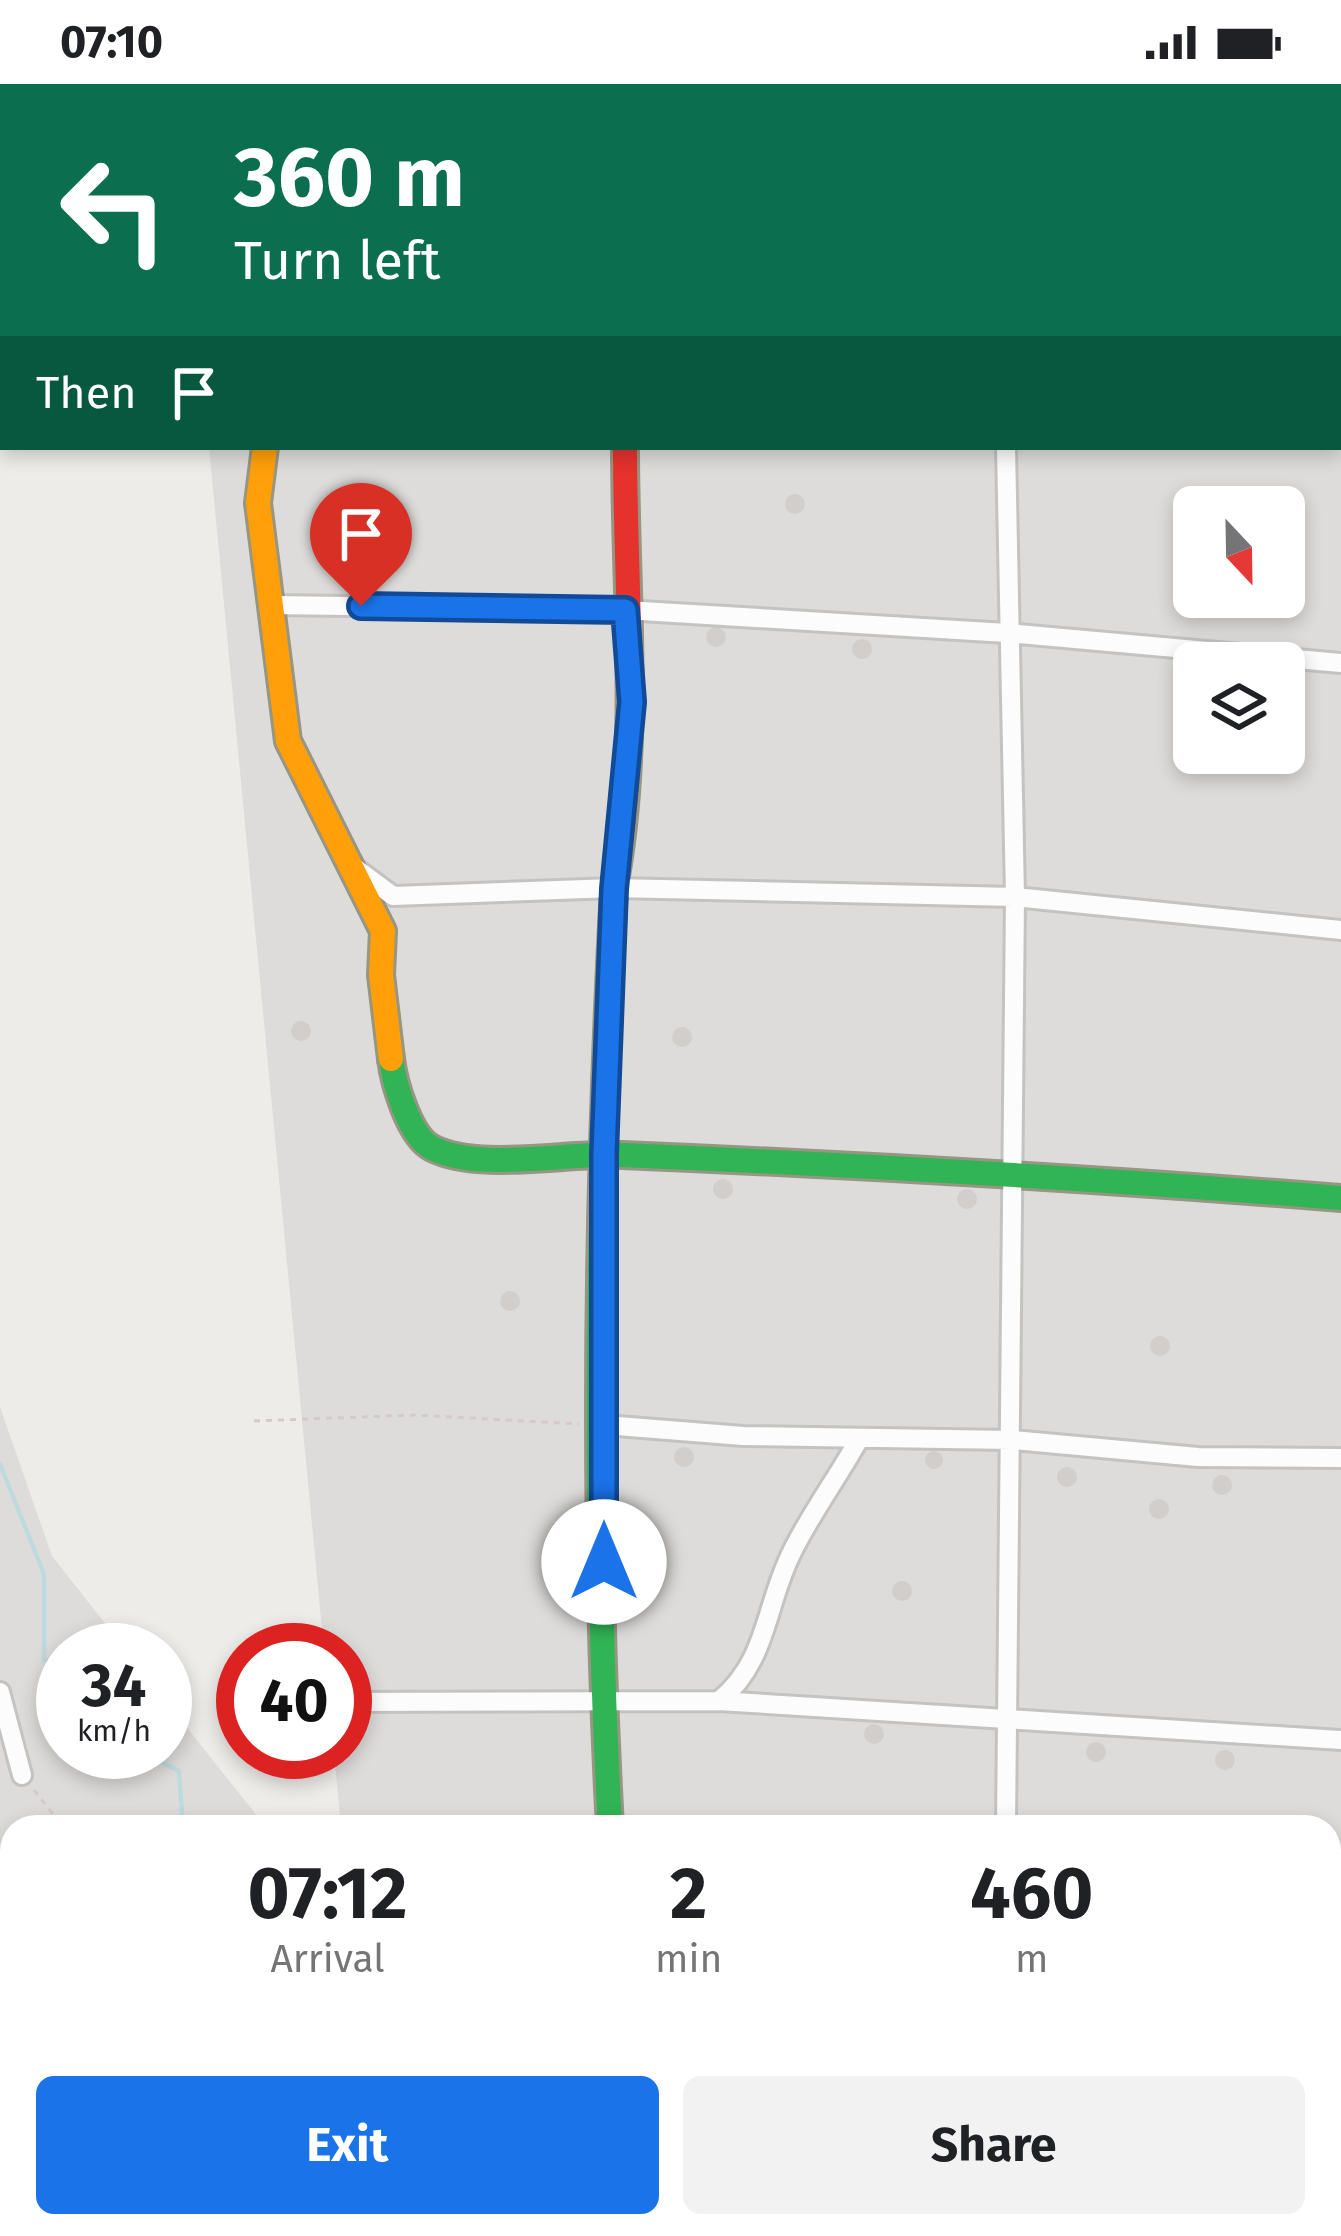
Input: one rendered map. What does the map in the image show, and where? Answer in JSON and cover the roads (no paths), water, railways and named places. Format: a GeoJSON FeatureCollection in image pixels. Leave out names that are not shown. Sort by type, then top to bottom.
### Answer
{"type":"FeatureCollection","features":[{"type":"Feature","properties":{"kind":"street"},"geometry":{"type":"LineString","coordinates":[[265,450],[258,502],[288,741],[383,931],[381,975],[393,1074],[417,1132],[430,1147],[472,1158],[604,1154],[1010,1172],[1341,1198]]}},
{"type":"Feature","properties":{"kind":"street"},"geometry":{"type":"LineString","coordinates":[[609,1815],[603,1698],[604,1154],[614,889],[632,702],[625,610],[625,450]]}},
{"type":"Feature","properties":{"kind":"street"},"geometry":{"type":"LineString","coordinates":[[1006,450],[1015,897],[1006,1815]]}},
{"type":"Feature","properties":{"kind":"street"},"geometry":{"type":"LineString","coordinates":[[273,605],[625,610],[1007,633],[1341,663]]}},
{"type":"Feature","properties":{"kind":"street"},"geometry":{"type":"LineString","coordinates":[[354,867],[393,896],[614,889],[1015,897],[1341,930]]}},
{"type":"Feature","properties":{"kind":"street"},"geometry":{"type":"LineString","coordinates":[[605,1425],[859,1439],[1013,1440],[1198,1457],[1341,1458]]}},
{"type":"Feature","properties":{"kind":"street"},"geometry":{"type":"LineString","coordinates":[[719,1700],[743,1681],[756,1659],[780,1577],[859,1439]]}},
{"type":"Feature","properties":{"kind":"street"},"geometry":{"type":"LineString","coordinates":[[0,1692],[22,1775]]}},
{"type":"Feature","properties":{"kind":"street"},"geometry":{"type":"LineString","coordinates":[[372,1702],[719,1700],[1341,1740]]}},
{"type":"Feature","properties":{"kind":"waterway"},"geometry":{"type":"LineString","coordinates":[[0,1464],[44,1574],[44,1623]]}},
{"type":"Feature","properties":{"kind":"waterway"},"geometry":{"type":"LineString","coordinates":[[180,1779],[182,1815]]}}]}
